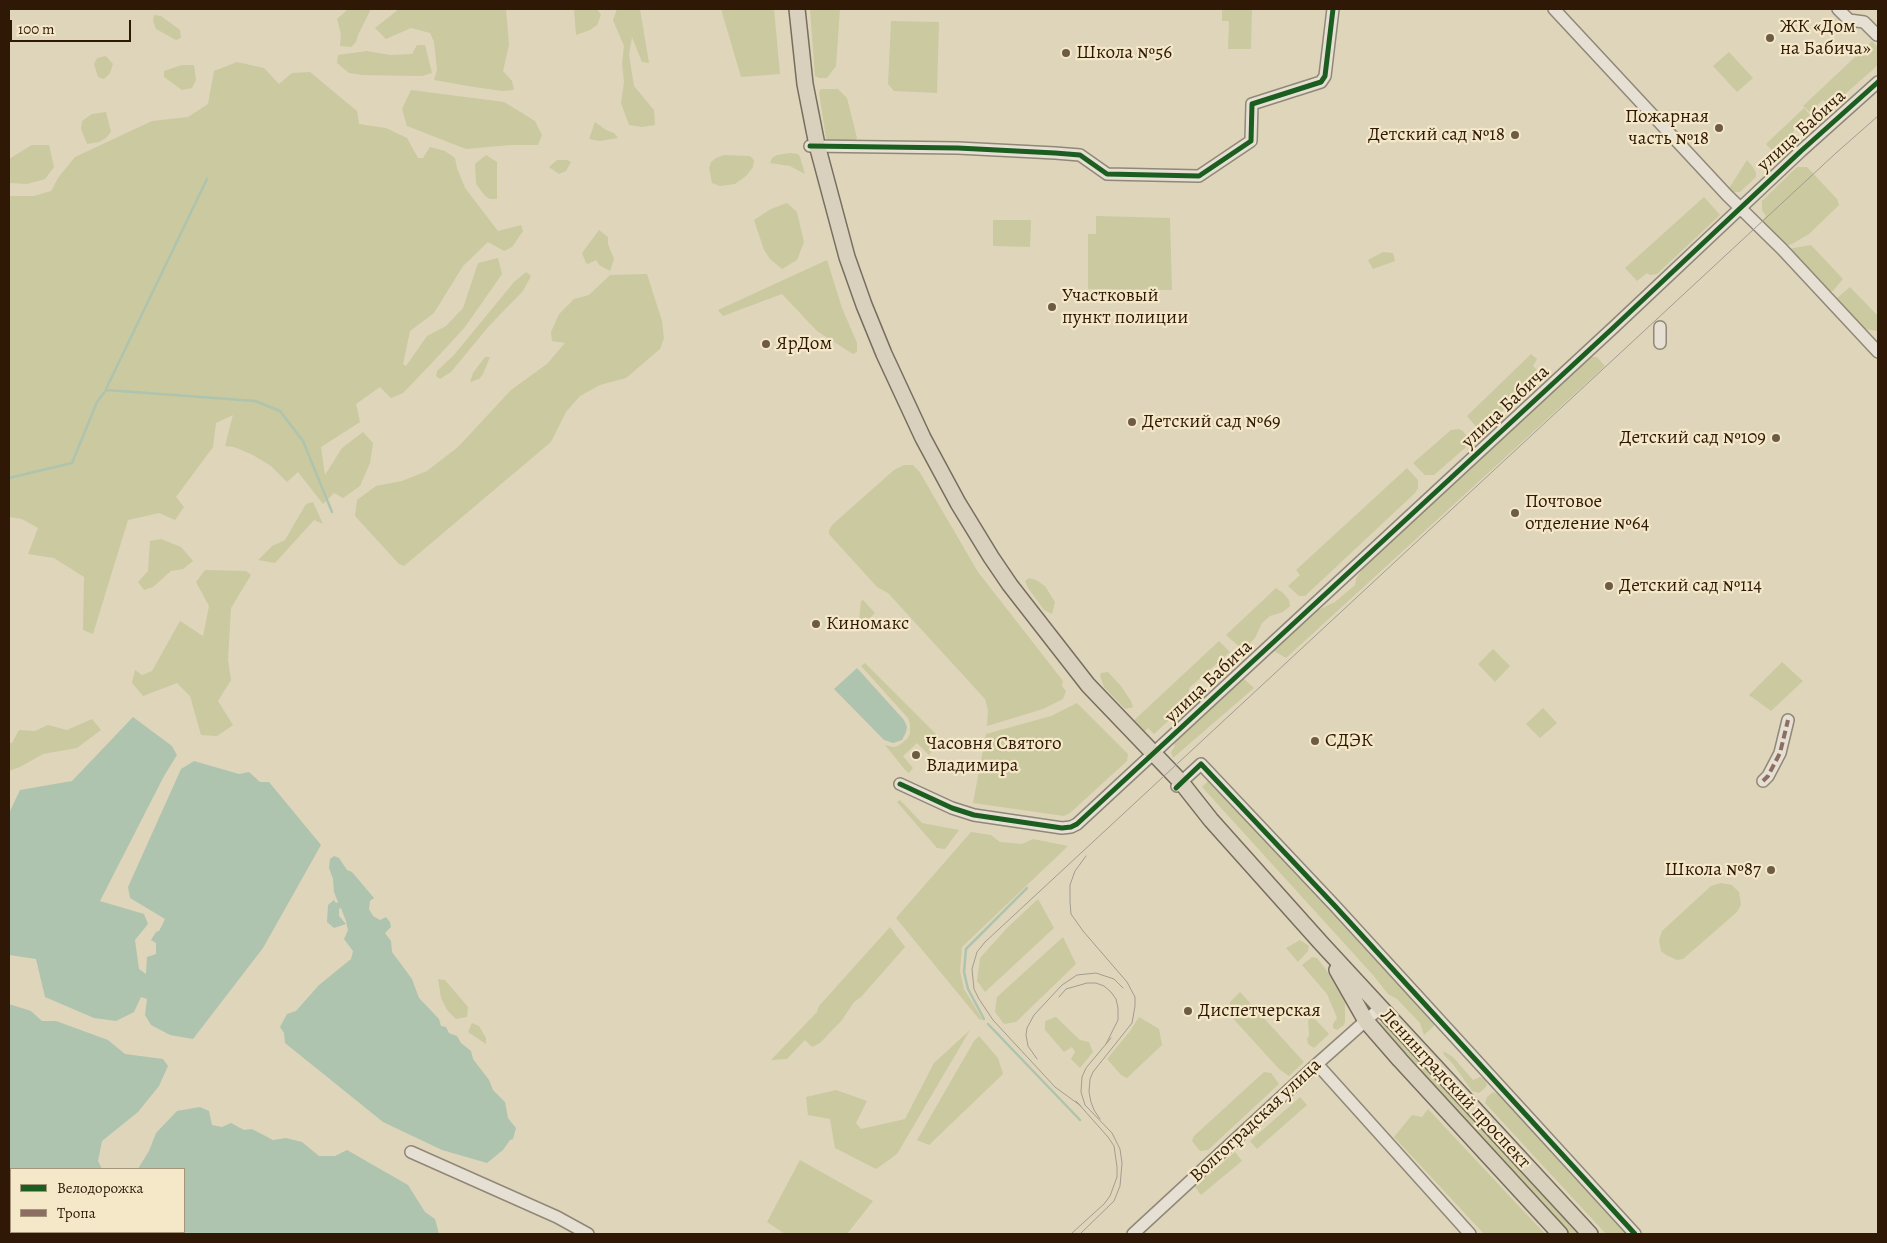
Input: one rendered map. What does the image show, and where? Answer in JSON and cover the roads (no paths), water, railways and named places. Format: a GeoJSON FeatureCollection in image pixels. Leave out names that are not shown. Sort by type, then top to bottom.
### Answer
{"type":"FeatureCollection","features":[{"type":"Feature","properties":{"kind":"main road","name":"Ленинградский проспект"},"geometry":{"type":"LineString","coordinates":[[791,9],[798,84],[813,145],[864,305],[902,395],[974,532],[1010,585],[1088,685],[1150,756],[1179,785],[1380,1008],[1590,1234]]}},
{"type":"Feature","properties":{"kind":"main road","name":"Ленинградский проспект"},"geometry":{"type":"LineString","coordinates":[[797,9],[813,145]]}},
{"type":"Feature","properties":{"kind":"main road","name":"Ленинградский проспект"},"geometry":{"type":"LineString","coordinates":[[1321,943],[1366,1021],[1560,1234]]}},
{"type":"Feature","properties":{"kind":"street"},"geometry":{"type":"LineString","coordinates":[[813,145],[958,148],[1080,155],[1107,174],[1199,176],[1251,141],[1252,104],[1321,82],[1325,76],[1333,9]]}},
{"type":"Feature","properties":{"kind":"street"},"geometry":{"type":"LineString","coordinates":[[1554,9],[1878,352]]}},
{"type":"Feature","properties":{"kind":"street"},"geometry":{"type":"LineString","coordinates":[[1838,9],[1849,20],[1864,22],[1877,35]]}},
{"type":"Feature","properties":{"kind":"street","name":"улица Бабича"},"geometry":{"type":"LineString","coordinates":[[900,784],[952,808],[974,815],[1059,828],[1071,827],[1080,822],[1608,333],[1801,151],[1878,82]]}},
{"type":"Feature","properties":{"kind":"street"},"geometry":{"type":"LineString","coordinates":[[1660,327],[1660,343]]}},
{"type":"Feature","properties":{"kind":"street"},"geometry":{"type":"LineString","coordinates":[[1763,781],[1768,776],[1780,753],[1788,720]]}},
{"type":"Feature","properties":{"kind":"street"},"geometry":{"type":"LineString","coordinates":[[1179,785],[1201,764],[1335,906],[1634,1234]]}},
{"type":"Feature","properties":{"kind":"street","name":"Волгоградская улица"},"geometry":{"type":"LineString","coordinates":[[1133,1234],[1380,1008]]}},
{"type":"Feature","properties":{"kind":"street"},"geometry":{"type":"LineString","coordinates":[[1317,1064],[1470,1234]]}},
{"type":"Feature","properties":{"kind":"street"},"geometry":{"type":"LineString","coordinates":[[411,1152],[557,1216],[588,1234]]}},
{"type":"Feature","properties":{"kind":"waterway"},"geometry":{"type":"LineString","coordinates":[[106,389],[207,179]]}},
{"type":"Feature","properties":{"kind":"waterway"},"geometry":{"type":"LineString","coordinates":[[9,478],[72,463],[97,402],[106,390],[255,401],[280,411],[303,441],[332,512]]}},
{"type":"Feature","properties":{"kind":"waterway"},"geometry":{"type":"LineString","coordinates":[[984,1019],[968,989],[964,972],[966,949],[1027,888]]}},
{"type":"Feature","properties":{"kind":"waterway"},"geometry":{"type":"LineString","coordinates":[[988,1024],[1080,1120]]}},
{"type":"Feature","properties":{"kind":"tram line"},"geometry":{"type":"LineString","coordinates":[[1081,1106],[1055,1087],[993,1020],[979,999],[974,989],[972,969],[977,952],[985,942],[1878,116]]}},
{"type":"Feature","properties":{"kind":"tram line"},"geometry":{"type":"LineString","coordinates":[[1086,856],[1075,871],[1070,885],[1071,914],[1083,931],[1127,982],[1135,997],[1132,1023],[1093,1072],[1090,1079],[1089,1092],[1091,1102],[1100,1119]]}},
{"type":"Feature","properties":{"kind":"tram line"},"geometry":{"type":"LineString","coordinates":[[1037,1059],[1028,1046],[1027,1028],[1034,1015],[1062,985],[1077,975],[1096,973],[1114,979],[1123,988]]}},
{"type":"Feature","properties":{"kind":"tram line"},"geometry":{"type":"LineString","coordinates":[[1059,997],[1066,989],[1087,983],[1096,983],[1104,986],[1111,992],[1116,999],[1118,1020],[1106,1044]]}},
{"type":"Feature","properties":{"kind":"tram line"},"geometry":{"type":"LineString","coordinates":[[1080,1234],[1114,1201],[1120,1186],[1122,1163],[1120,1149],[1112,1133],[1085,1105],[1081,1092],[1082,1077],[1086,1068],[1111,1038]]}},
{"type":"Feature","properties":{"kind":"tram line"},"geometry":{"type":"LineString","coordinates":[[1071,1234],[1104,1204],[1110,1196],[1117,1177],[1114,1146],[1076,1101]]}},
{"type":"Feature","properties":{"kind":"place","name":"ЖК «Дом на Бабича»"},"geometry":{"type":"Point","coordinates":[1770,38]}},
{"type":"Feature","properties":{"kind":"place","name":"Школа №56"},"geometry":{"type":"Point","coordinates":[1066,53]}},
{"type":"Feature","properties":{"kind":"place","name":"Пожарная часть №18"},"geometry":{"type":"Point","coordinates":[1719,128]}},
{"type":"Feature","properties":{"kind":"place","name":"Детский сад №18"},"geometry":{"type":"Point","coordinates":[1515,135]}},
{"type":"Feature","properties":{"kind":"place","name":"Участковый пункт полиции"},"geometry":{"type":"Point","coordinates":[1052,307]}},
{"type":"Feature","properties":{"kind":"place","name":"ЯрДом"},"geometry":{"type":"Point","coordinates":[766,344]}},
{"type":"Feature","properties":{"kind":"place","name":"Детский сад №69"},"geometry":{"type":"Point","coordinates":[1132,422]}},
{"type":"Feature","properties":{"kind":"place","name":"Детский сад №109"},"geometry":{"type":"Point","coordinates":[1776,438]}},
{"type":"Feature","properties":{"kind":"place","name":"Почтовое отделение №64"},"geometry":{"type":"Point","coordinates":[1515,513]}},
{"type":"Feature","properties":{"kind":"place","name":"Детский сад №114"},"geometry":{"type":"Point","coordinates":[1609,586]}},
{"type":"Feature","properties":{"kind":"place","name":"Киномакс"},"geometry":{"type":"Point","coordinates":[816,624]}},
{"type":"Feature","properties":{"kind":"place","name":"СДЭК"},"geometry":{"type":"Point","coordinates":[1315,741]}},
{"type":"Feature","properties":{"kind":"place","name":"Часовня Святого Владимира"},"geometry":{"type":"Point","coordinates":[916,755]}},
{"type":"Feature","properties":{"kind":"place","name":"Школа №87"},"geometry":{"type":"Point","coordinates":[1771,870]}},
{"type":"Feature","properties":{"kind":"place","name":"Диспетчерская"},"geometry":{"type":"Point","coordinates":[1188,1011]}}]}
